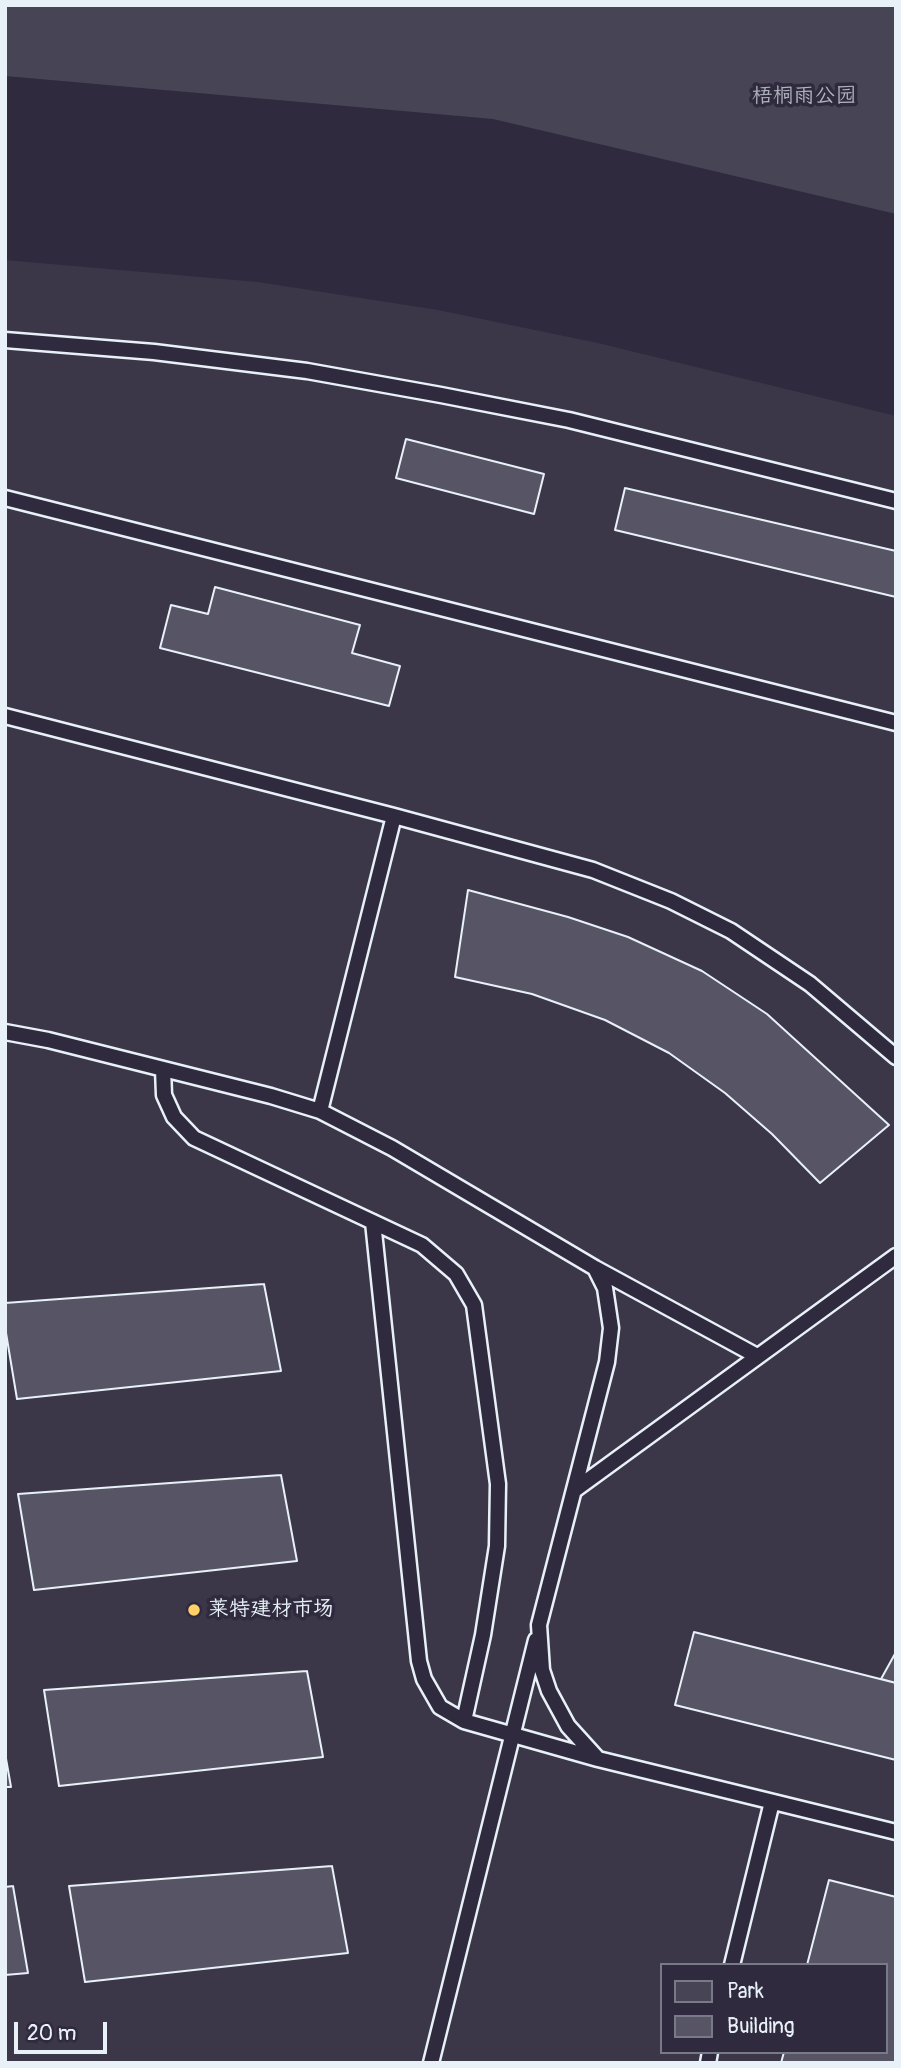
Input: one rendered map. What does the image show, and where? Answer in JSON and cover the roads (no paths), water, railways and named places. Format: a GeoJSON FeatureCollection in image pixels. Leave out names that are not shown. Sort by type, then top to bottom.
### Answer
{"type":"FeatureCollection","features":[{"type":"Feature","properties":{"kind":"lane"},"geometry":{"type":"LineString","coordinates":[[5,340],[192,357],[307,371],[427,392],[569,420],[896,501]]}},
{"type":"Feature","properties":{"kind":"lane"},"geometry":{"type":"LineString","coordinates":[[5,498],[896,723]]}},
{"type":"Feature","properties":{"kind":"lane"},"geometry":{"type":"LineString","coordinates":[[5,716],[593,870],[671,901],[731,931],[810,984],[896,1057]]}},
{"type":"Feature","properties":{"kind":"lane"},"geometry":{"type":"LineString","coordinates":[[320,1111],[394,816]]}},
{"type":"Feature","properties":{"kind":"lane"},"geometry":{"type":"LineString","coordinates":[[5,1032],[48,1040],[271,1096],[320,1111],[392,1148],[595,1268],[757,1356]]}},
{"type":"Feature","properties":{"kind":"lane"},"geometry":{"type":"LineString","coordinates":[[163,1069],[164,1095],[174,1117],[194,1138],[422,1245],[456,1274],[474,1304],[498,1484],[497,1546],[483,1635],[464,1721]]}},
{"type":"Feature","properties":{"kind":"lane"},"geometry":{"type":"LineString","coordinates":[[373,1222],[419,1661],[424,1679],[440,1707],[464,1721],[598,1759],[896,1832]]}},
{"type":"Feature","properties":{"kind":"lane"},"geometry":{"type":"LineString","coordinates":[[576,1489],[896,1256]]}},
{"type":"Feature","properties":{"kind":"lane"},"geometry":{"type":"LineString","coordinates":[[431,2063],[607,1362],[611,1328],[606,1288],[595,1268]]}},
{"type":"Feature","properties":{"kind":"lane"},"geometry":{"type":"LineString","coordinates":[[539,1625],[542,1670],[549,1691],[568,1726],[598,1759]]}},
{"type":"Feature","properties":{"kind":"lane"},"geometry":{"type":"LineString","coordinates":[[732,1963],[772,1802]]}},
{"type":"Feature","properties":{"kind":"place","name":"莱特建材市场"},"geometry":{"type":"Point","coordinates":[194,1610]}},
{"type":"Feature","properties":{"kind":"park label","name":"梧桐雨公园"},"geometry":{"type":"Point","coordinates":[804,97]}}]}
